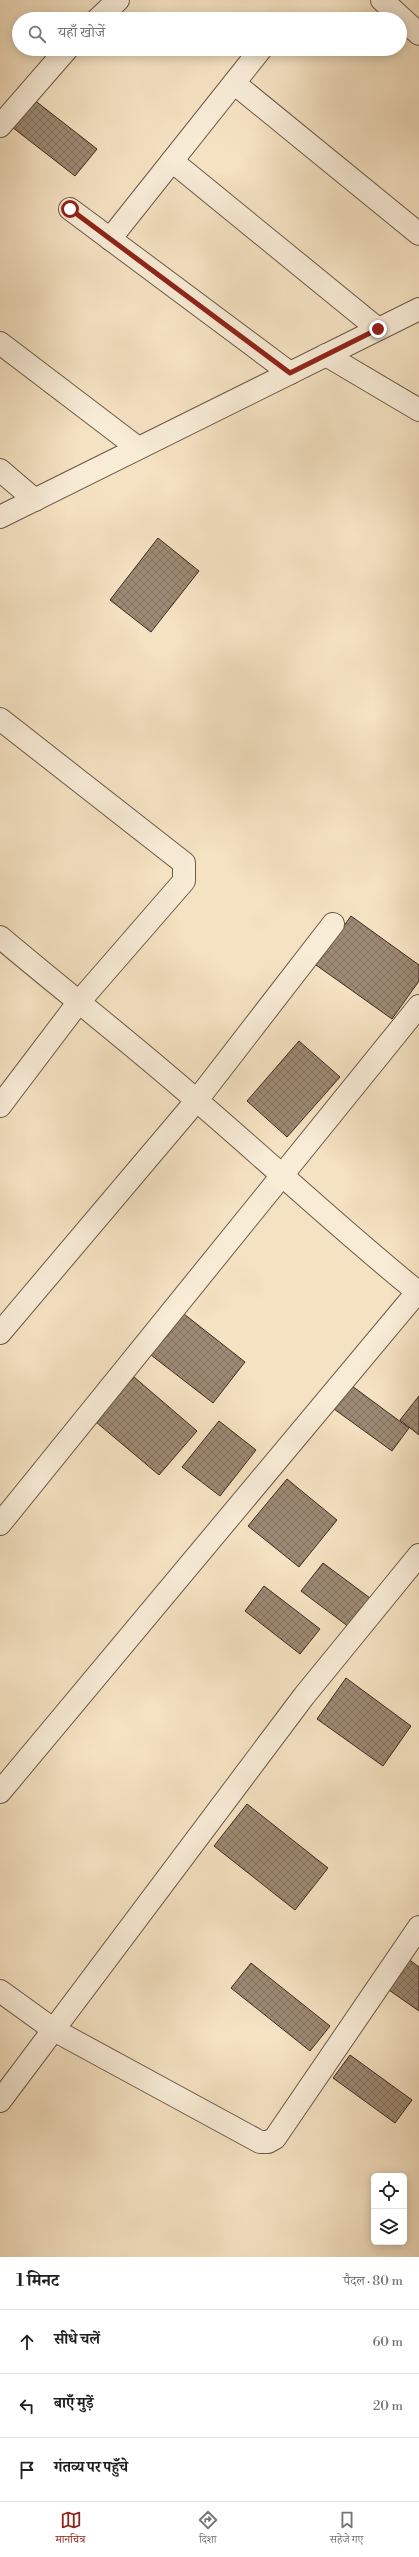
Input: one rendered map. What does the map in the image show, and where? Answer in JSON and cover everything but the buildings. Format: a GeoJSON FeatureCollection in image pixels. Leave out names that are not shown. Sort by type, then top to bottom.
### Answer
{"type":"FeatureCollection","features":[{"type":"Feature","properties":{"kind":"street"},"geometry":{"type":"LineString","coordinates":[[105,12],[118,0]]}},
{"type":"Feature","properties":{"kind":"street"},"geometry":{"type":"LineString","coordinates":[[382,0],[395,12]]}},
{"type":"Feature","properties":{"kind":"street"},"geometry":{"type":"LineString","coordinates":[[407,23],[419,34]]}},
{"type":"Feature","properties":{"kind":"street"},"geometry":{"type":"LineString","coordinates":[[0,126],[61,56]]}},
{"type":"Feature","properties":{"kind":"street"},"geometry":{"type":"LineString","coordinates":[[110,239],[255,56]]}},
{"type":"Feature","properties":{"kind":"street"},"geometry":{"type":"LineString","coordinates":[[234,83],[419,234]]}},
{"type":"Feature","properties":{"kind":"street"},"geometry":{"type":"LineString","coordinates":[[172,161],[378,329]]}},
{"type":"Feature","properties":{"kind":"street"},"geometry":{"type":"LineString","coordinates":[[70,209],[290,373]]}},
{"type":"Feature","properties":{"kind":"street"},"geometry":{"type":"LineString","coordinates":[[0,517],[419,309]]}},
{"type":"Feature","properties":{"kind":"street"},"geometry":{"type":"LineString","coordinates":[[0,343],[138,448]]}},
{"type":"Feature","properties":{"kind":"street"},"geometry":{"type":"LineString","coordinates":[[326,355],[419,410]]}},
{"type":"Feature","properties":{"kind":"street"},"geometry":{"type":"LineString","coordinates":[[0,470],[35,500]]}},
{"type":"Feature","properties":{"kind":"street"},"geometry":{"type":"LineString","coordinates":[[0,719],[184,863],[184,881],[78,1003],[0,1106]]}},
{"type":"Feature","properties":{"kind":"street"},"geometry":{"type":"LineString","coordinates":[[0,1333],[196,1100],[333,924]]}},
{"type":"Feature","properties":{"kind":"street"},"geometry":{"type":"LineString","coordinates":[[0,936],[78,1003],[196,1100],[280,1176],[419,1292],[0,1792]]}},
{"type":"Feature","properties":{"kind":"street"},"geometry":{"type":"LineString","coordinates":[[0,1524],[419,1006]]}},
{"type":"Feature","properties":{"kind":"street"},"geometry":{"type":"LineString","coordinates":[[0,2101],[304,1696],[419,1555]]}},
{"type":"Feature","properties":{"kind":"street"},"geometry":{"type":"LineString","coordinates":[[0,1991],[54,2030],[260,2142],[268,2142],[275,2138],[419,1927]]}},
{"type":"Feature","properties":{"kind":"route"},"geometry":{"type":"LineString","coordinates":[[70,209],[290,373],[378,329]]}}]}
